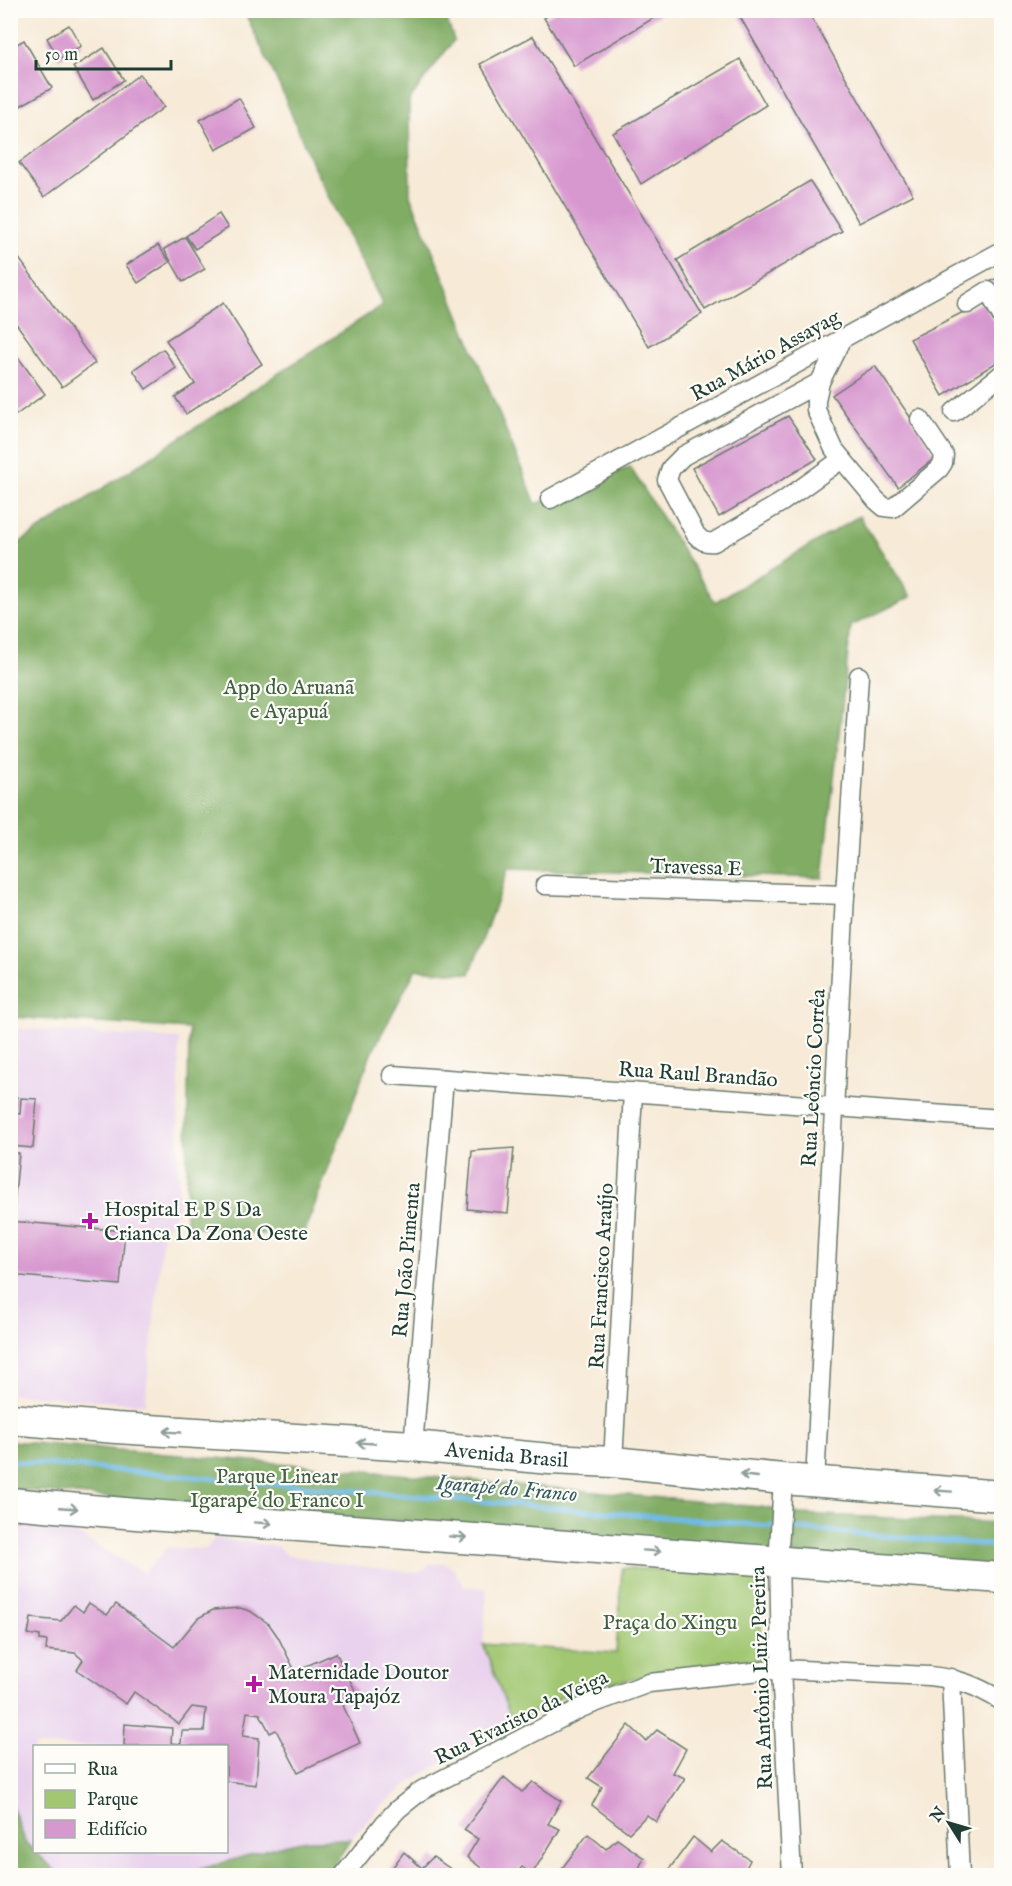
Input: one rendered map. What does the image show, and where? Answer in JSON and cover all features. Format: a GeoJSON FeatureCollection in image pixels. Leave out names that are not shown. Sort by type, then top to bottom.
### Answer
{"type":"FeatureCollection","features":[{"type":"Feature","properties":{"kind":"highway","name":"Avenida Brasil"},"geometry":{"type":"LineString","coordinates":[[10,1419],[613,1462],[782,1488],[815,1482],[1001,1494]]}},
{"type":"Feature","properties":{"kind":"highway"},"geometry":{"type":"LineString","coordinates":[[10,1503],[148,1515],[779,1555],[1002,1578]]}},
{"type":"Feature","properties":{"kind":"street","name":"Rua Mário Assayag"},"geometry":{"type":"LineString","coordinates":[[550,499],[1002,251]]}},
{"type":"Feature","properties":{"kind":"street"},"geometry":{"type":"LineString","coordinates":[[967,304],[988,291],[1002,316]]}},
{"type":"Feature","properties":{"kind":"street"},"geometry":{"type":"LineString","coordinates":[[842,338],[820,382],[816,410],[834,449],[884,507],[893,508],[944,463],[944,455],[920,419]]}},
{"type":"Feature","properties":{"kind":"street"},"geometry":{"type":"LineString","coordinates":[[954,412],[1002,374]]}},
{"type":"Feature","properties":{"kind":"street"},"geometry":{"type":"LineString","coordinates":[[820,382],[683,456],[671,468],[668,480],[696,535],[707,543],[714,542],[782,502],[842,459]]}},
{"type":"Feature","properties":{"kind":"street","name":"Rua Leôncio Corrêa"},"geometry":{"type":"LineString","coordinates":[[815,1482],[845,894],[859,676]]}},
{"type":"Feature","properties":{"kind":"street","name":"Travessa E"},"geometry":{"type":"LineString","coordinates":[[546,885],[845,894]]}},
{"type":"Feature","properties":{"kind":"street","name":"Rua Raul Brandão"},"geometry":{"type":"LineString","coordinates":[[392,1075],[1002,1119]]}},
{"type":"Feature","properties":{"kind":"street","name":"Rua João Pimenta"},"geometry":{"type":"LineString","coordinates":[[413,1446],[444,1079]]}},
{"type":"Feature","properties":{"kind":"street","name":"Rua Francisco Araújo"},"geometry":{"type":"LineString","coordinates":[[613,1462],[633,1092]]}},
{"type":"Feature","properties":{"kind":"street","name":"Rua Antônio Luiz Pereira"},"geometry":{"type":"LineString","coordinates":[[782,1488],[779,1555],[781,1669],[792,1875]]}},
{"type":"Feature","properties":{"kind":"street","name":"Rua Evaristo da Veiga"},"geometry":{"type":"LineString","coordinates":[[343,1875],[384,1824],[398,1809],[422,1790],[581,1708],[649,1683],[781,1669],[951,1678],[977,1686],[1002,1701]]}},
{"type":"Feature","properties":{"kind":"street"},"geometry":{"type":"LineString","coordinates":[[951,1678],[960,1875]]}},
{"type":"Feature","properties":{"kind":"shaded area","name":"Hospital E P S Da Crianca Da Zona Oeste"},"geometry":{"type":"Polygon","coordinates":[[[10,1028],[179,1039],[178,1208],[163,1234],[145,1404],[11,1394],[10,1028]]]}},
{"type":"Feature","properties":{"kind":"shaded area","name":"Maternidade Doutor Moura Tapajóz"},"geometry":{"type":"Polygon","coordinates":[[[11,1522],[72,1531],[143,1573],[166,1548],[206,1549],[215,1538],[277,1546],[287,1555],[327,1562],[419,1573],[430,1564],[445,1563],[453,1569],[465,1587],[487,1588],[483,1644],[513,1724],[415,1779],[379,1808],[351,1839],[306,1840],[182,1876],[60,1875],[36,1853],[228,1853],[228,1745],[33,1745],[33,1850],[26,1843],[11,1801],[11,1522]]]}},
{"type":"Feature","properties":{"kind":"green space","name":"App do Aruanã e Ayapuá"},"geometry":{"type":"Polygon","coordinates":[[[244,11],[444,11],[454,40],[409,100],[410,195],[536,504],[630,467],[715,602],[859,516],[911,597],[851,626],[823,878],[508,869],[470,974],[416,969],[371,1054],[302,1239],[186,1225],[189,1029],[11,1017],[10,549],[383,305],[313,166],[281,89],[244,11]]]}},
{"type":"Feature","properties":{"kind":"green space","name":"Parque Linear Igarapé do Franco I"},"geometry":{"type":"Polygon","coordinates":[[[10,1441],[761,1507],[799,1514],[1001,1523],[1001,1571],[632,1541],[540,1528],[322,1517],[11,1489],[10,1441]]]}},
{"type":"Feature","properties":{"kind":"green space","name":"Praça do Xingu"},"geometry":{"type":"Polygon","coordinates":[[[622,1568],[759,1574],[762,1659],[580,1687],[513,1724],[483,1644],[616,1653],[622,1568]]]}},
{"type":"Feature","properties":{"kind":"green space"},"geometry":{"type":"Polygon","coordinates":[[[10,1801],[26,1843],[33,1850],[33,1853],[37,1853],[60,1875],[11,1875],[10,1801]]]}},
{"type":"Feature","properties":{"kind":"green space"},"geometry":{"type":"Polygon","coordinates":[[[351,1839],[327,1875],[182,1875],[306,1840],[351,1839]]]}},
{"type":"Feature","properties":{"kind":"building"},"geometry":{"type":"Polygon","coordinates":[[[557,10],[667,10],[574,66],[544,18],[557,10]]]}},
{"type":"Feature","properties":{"kind":"building"},"geometry":{"type":"Polygon","coordinates":[[[736,10],[807,10],[913,195],[859,223],[736,10]]]}},
{"type":"Feature","properties":{"kind":"building"},"geometry":{"type":"Polygon","coordinates":[[[69,25],[81,46],[59,59],[47,38],[69,25]]]}},
{"type":"Feature","properties":{"kind":"building"},"geometry":{"type":"Polygon","coordinates":[[[533,36],[702,314],[649,347],[480,64],[533,36]]]}},
{"type":"Feature","properties":{"kind":"building"},"geometry":{"type":"Polygon","coordinates":[[[24,40],[52,88],[15,109],[10,102],[10,48],[24,40]]]}},
{"type":"Feature","properties":{"kind":"building"},"geometry":{"type":"Polygon","coordinates":[[[104,48],[124,80],[93,100],[73,67],[104,48]]]}},
{"type":"Feature","properties":{"kind":"building"},"geometry":{"type":"Polygon","coordinates":[[[740,59],[766,105],[641,184],[613,133],[740,59]]]}},
{"type":"Feature","properties":{"kind":"building"},"geometry":{"type":"Polygon","coordinates":[[[140,74],[164,107],[44,197],[19,163],[140,74]]]}},
{"type":"Feature","properties":{"kind":"building"},"geometry":{"type":"Polygon","coordinates":[[[239,98],[256,128],[216,150],[200,120],[239,98]]]}},
{"type":"Feature","properties":{"kind":"building"},"geometry":{"type":"Polygon","coordinates":[[[810,181],[842,231],[705,310],[677,260],[810,181]]]}},
{"type":"Feature","properties":{"kind":"building"},"geometry":{"type":"Polygon","coordinates":[[[219,214],[228,228],[195,249],[186,236],[219,214]]]}},
{"type":"Feature","properties":{"kind":"building"},"geometry":{"type":"Polygon","coordinates":[[[185,237],[205,269],[183,282],[164,249],[185,237]]]}},
{"type":"Feature","properties":{"kind":"building"},"geometry":{"type":"Polygon","coordinates":[[[158,245],[170,262],[138,283],[126,265],[158,245]]]}},
{"type":"Feature","properties":{"kind":"building"},"geometry":{"type":"Polygon","coordinates":[[[10,246],[95,363],[62,387],[10,315],[10,246]]]}},
{"type":"Feature","properties":{"kind":"building"},"geometry":{"type":"Polygon","coordinates":[[[1002,275],[1002,301],[990,282],[1002,275]]]}},
{"type":"Feature","properties":{"kind":"building"},"geometry":{"type":"Polygon","coordinates":[[[983,302],[1002,337],[1002,359],[943,396],[910,339],[983,302]]]}},
{"type":"Feature","properties":{"kind":"building"},"geometry":{"type":"Polygon","coordinates":[[[223,303],[262,364],[186,414],[175,397],[195,384],[166,340],[223,303]]]}},
{"type":"Feature","properties":{"kind":"building"},"geometry":{"type":"Polygon","coordinates":[[[10,346],[45,394],[13,417],[10,414],[10,346]]]}},
{"type":"Feature","properties":{"kind":"building"},"geometry":{"type":"Polygon","coordinates":[[[163,349],[176,368],[146,389],[133,370],[163,349]]]}},
{"type":"Feature","properties":{"kind":"building"},"geometry":{"type":"Polygon","coordinates":[[[875,366],[937,456],[898,487],[832,395],[875,366]]]}},
{"type":"Feature","properties":{"kind":"building"},"geometry":{"type":"Polygon","coordinates":[[[788,416],[817,459],[719,517],[692,468],[788,416]]]}},
{"type":"Feature","properties":{"kind":"building"},"geometry":{"type":"Polygon","coordinates":[[[10,1097],[17,1097],[16,1113],[20,1114],[21,1098],[37,1099],[33,1148],[10,1146],[10,1097]]]}},
{"type":"Feature","properties":{"kind":"building"},"geometry":{"type":"Polygon","coordinates":[[[514,1148],[508,1213],[467,1209],[472,1151],[514,1148]]]}},
{"type":"Feature","properties":{"kind":"building"},"geometry":{"type":"Polygon","coordinates":[[[10,1153],[19,1153],[14,1205],[10,1205],[10,1153]]]}},
{"type":"Feature","properties":{"kind":"building"},"geometry":{"type":"Polygon","coordinates":[[[10,1221],[125,1231],[120,1285],[10,1275],[10,1221]]]}},
{"type":"Feature","properties":{"kind":"building"},"geometry":{"type":"Polygon","coordinates":[[[89,1603],[107,1615],[116,1604],[174,1647],[198,1618],[213,1610],[240,1608],[250,1611],[269,1624],[295,1671],[336,1653],[356,1692],[341,1701],[360,1743],[298,1772],[276,1730],[270,1733],[260,1714],[247,1712],[243,1736],[259,1738],[256,1785],[228,1781],[228,1745],[124,1745],[125,1724],[172,1728],[171,1743],[181,1744],[182,1731],[204,1731],[206,1709],[192,1707],[179,1724],[134,1692],[126,1704],[77,1670],[83,1660],[75,1653],[46,1650],[47,1641],[40,1640],[40,1636],[28,1634],[31,1618],[61,1621],[74,1605],[83,1612],[89,1603]]]}},
{"type":"Feature","properties":{"kind":"building"},"geometry":{"type":"Polygon","coordinates":[[[629,1725],[646,1741],[657,1730],[686,1749],[673,1773],[685,1778],[656,1822],[647,1815],[629,1833],[592,1805],[602,1787],[588,1778],[629,1725]]]}},
{"type":"Feature","properties":{"kind":"building"},"geometry":{"type":"Polygon","coordinates":[[[504,1777],[522,1792],[533,1782],[561,1801],[548,1824],[560,1829],[532,1874],[522,1867],[514,1876],[492,1876],[467,1857],[478,1839],[464,1830],[504,1777]]]}},
{"type":"Feature","properties":{"kind":"building"},"geometry":{"type":"Polygon","coordinates":[[[588,1834],[606,1849],[617,1839],[644,1858],[635,1876],[556,1876],[588,1834]]]}},
{"type":"Feature","properties":{"kind":"building"},"geometry":{"type":"Polygon","coordinates":[[[693,1837],[711,1852],[722,1841],[750,1860],[742,1876],[664,1876],[693,1837]]]}},
{"type":"Feature","properties":{"kind":"building"},"geometry":{"type":"Polygon","coordinates":[[[404,1852],[422,1868],[433,1857],[461,1876],[386,1876],[404,1852]]]}},
{"type":"Feature","properties":{"kind":"waterway","name":"Igarapé do Franco"},"geometry":{"type":"LineString","coordinates":[[10,1461],[1002,1546]]}},
{"type":"Feature","properties":{"kind":"place","name":"Hospital E P S Da Crianca Da Zona Oeste"},"geometry":{"type":"Point","coordinates":[90,1221]}},
{"type":"Feature","properties":{"kind":"place","name":"Maternidade Doutor Moura Tapajóz"},"geometry":{"type":"Point","coordinates":[254,1684]}}]}
